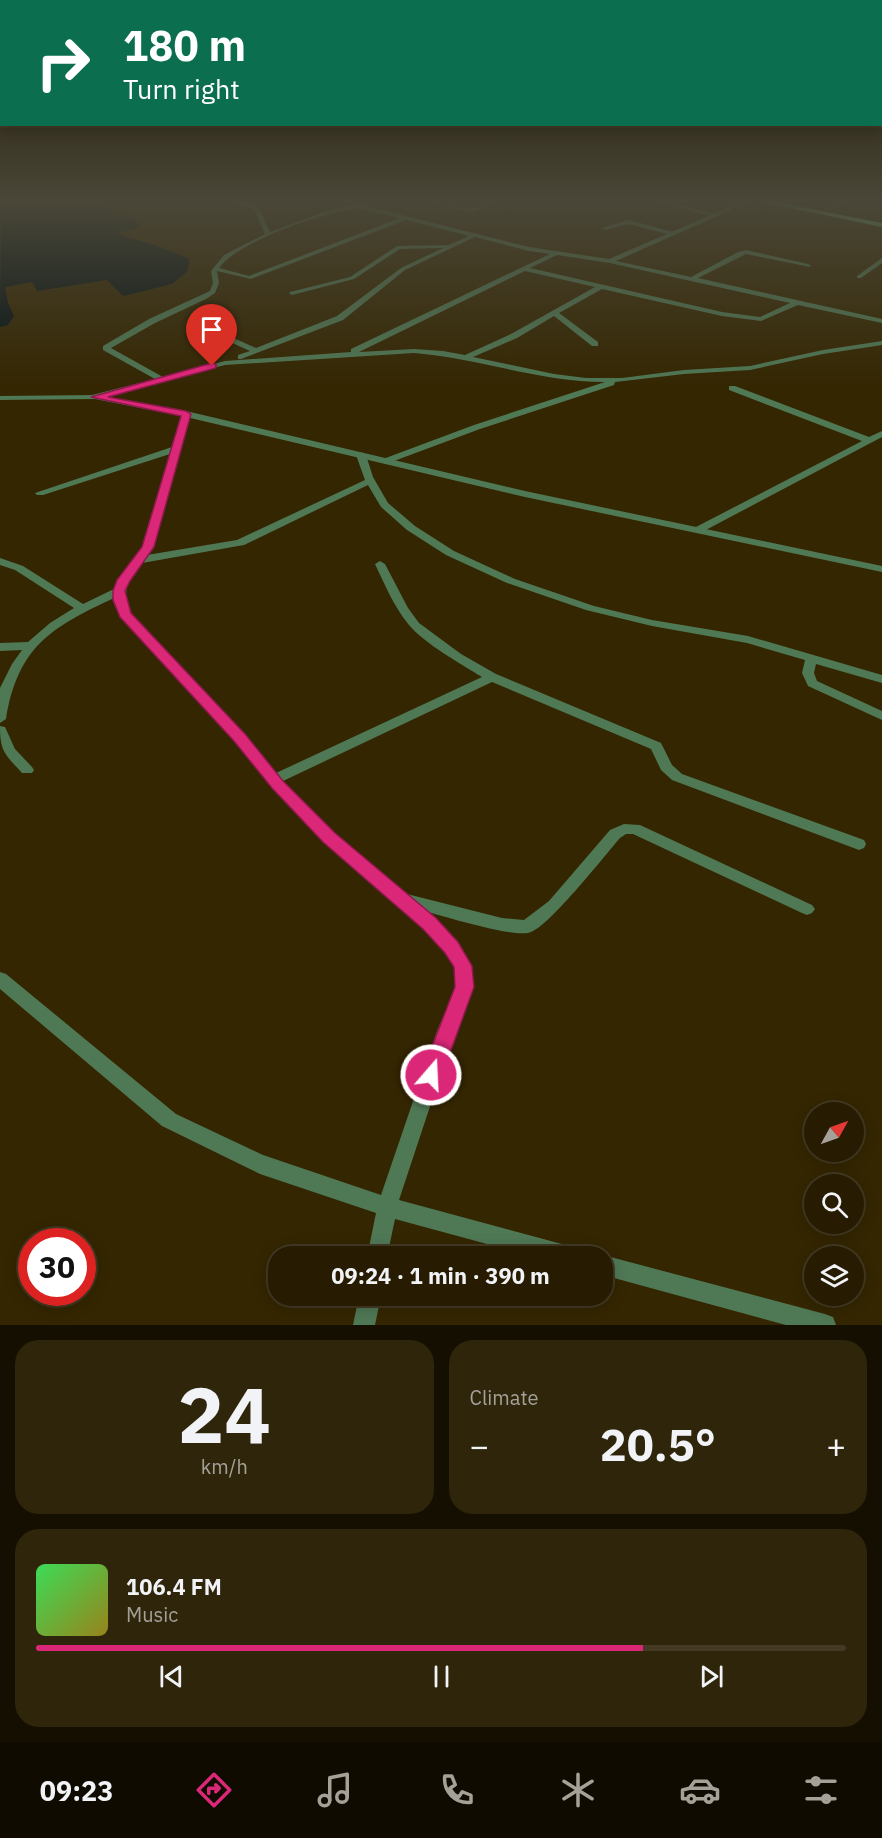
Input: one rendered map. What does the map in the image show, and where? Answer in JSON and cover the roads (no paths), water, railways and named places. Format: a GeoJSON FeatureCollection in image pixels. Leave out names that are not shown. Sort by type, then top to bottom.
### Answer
{"type":"FeatureCollection","features":[{"type":"Feature","properties":{"kind":"street"},"geometry":{"type":"LineString","coordinates":[[161,379],[106,348],[152,321],[213,292],[216,283],[216,269],[221,263]]}},
{"type":"Feature","properties":{"kind":"street"},"geometry":{"type":"LineString","coordinates":[[216,269],[249,278],[288,263]]}},
{"type":"Feature","properties":{"kind":"street"},"geometry":{"type":"LineString","coordinates":[[292,293],[352,278],[375,263]]}},
{"type":"Feature","properties":{"kind":"street"},"geometry":{"type":"LineString","coordinates":[[96,397],[225,363],[340,318],[402,269],[415,263]]}},
{"type":"Feature","properties":{"kind":"street"},"geometry":{"type":"LineString","coordinates":[[348,354],[537,263]]}},
{"type":"Feature","properties":{"kind":"street"},"geometry":{"type":"LineString","coordinates":[[618,263],[882,321]]}},
{"type":"Feature","properties":{"kind":"street"},"geometry":{"type":"LineString","coordinates":[[692,279],[722,263]]}},
{"type":"Feature","properties":{"kind":"street"},"geometry":{"type":"LineString","coordinates":[[791,263],[808,267]]}},
{"type":"Feature","properties":{"kind":"street"},"geometry":{"type":"LineString","coordinates":[[859,277],[878,263]]}},
{"type":"Feature","properties":{"kind":"street"},"geometry":{"type":"LineString","coordinates":[[524,269],[722,314],[760,319],[798,302]]}},
{"type":"Feature","properties":{"kind":"street"},"geometry":{"type":"LineString","coordinates":[[467,357],[514,336],[602,286]]}},
{"type":"Feature","properties":{"kind":"street"},"geometry":{"type":"LineString","coordinates":[[555,313],[595,344]]}},
{"type":"Feature","properties":{"kind":"street"},"geometry":{"type":"LineString","coordinates":[[199,326],[256,351]]}},
{"type":"Feature","properties":{"kind":"street"},"geometry":{"type":"LineString","coordinates":[[225,363],[348,354],[443,352],[554,376],[586,380],[622,380],[684,372],[750,368],[823,352],[882,343]]}},
{"type":"Feature","properties":{"kind":"street"},"geometry":{"type":"LineString","coordinates":[[386,461],[622,380]]}},
{"type":"Feature","properties":{"kind":"street"},"geometry":{"type":"LineString","coordinates":[[732,388],[871,441]]}},
{"type":"Feature","properties":{"kind":"street"},"geometry":{"type":"LineString","coordinates":[[0,398],[96,397],[186,414],[525,494],[882,569]]}},
{"type":"Feature","properties":{"kind":"street"},"geometry":{"type":"LineString","coordinates":[[186,414],[148,547],[124,580],[119,591],[125,615],[240,738],[273,780],[329,837],[429,924],[452,947],[463,966],[464,987],[446,1031],[387,1207],[379,1246]]}},
{"type":"Feature","properties":{"kind":"street"},"geometry":{"type":"LineString","coordinates":[[698,530],[882,434]]}},
{"type":"Feature","properties":{"kind":"street"},"geometry":{"type":"LineString","coordinates":[[40,493],[176,449]]}},
{"type":"Feature","properties":{"kind":"street"},"geometry":{"type":"LineString","coordinates":[[360,455],[370,481],[384,505],[411,528],[450,553],[510,581],[590,608],[652,623],[748,640],[882,679]]}},
{"type":"Feature","properties":{"kind":"street"},"geometry":{"type":"LineString","coordinates":[[139,560],[240,543],[370,481]]}},
{"type":"Feature","properties":{"kind":"street"},"geometry":{"type":"LineString","coordinates":[[0,561],[20,568],[83,609]]}},
{"type":"Feature","properties":{"kind":"street"},"geometry":{"type":"LineString","coordinates":[[380,564],[403,609],[415,625],[457,657],[492,678],[656,746],[662,755],[663,764],[677,777],[859,844]]}},
{"type":"Feature","properties":{"kind":"street"},"geometry":{"type":"LineString","coordinates":[[0,719],[7,685],[29,646],[48,629],[119,591]]}},
{"type":"Feature","properties":{"kind":"street"},"geometry":{"type":"LineString","coordinates":[[0,647],[29,646]]}},
{"type":"Feature","properties":{"kind":"street"},"geometry":{"type":"LineString","coordinates":[[811,658],[808,674],[812,683],[882,716]]}},
{"type":"Feature","properties":{"kind":"street"},"geometry":{"type":"LineString","coordinates":[[273,780],[492,678]]}},
{"type":"Feature","properties":{"kind":"street"},"geometry":{"type":"LineString","coordinates":[[0,730],[10,751],[27,770]]}},
{"type":"Feature","properties":{"kind":"street"},"geometry":{"type":"LineString","coordinates":[[398,898],[502,924],[527,927],[554,904],[615,834],[624,829],[635,829],[807,909]]}},
{"type":"Feature","properties":{"kind":"street"},"geometry":{"type":"LineString","coordinates":[[0,979],[169,1120],[260,1164],[387,1207],[532,1246]]}},
{"type":"Feature","properties":{"kind":"street"},"geometry":{"type":"LineString","coordinates":[[613,1268],[825,1325]]}},
{"type":"Feature","properties":{"kind":"street"},"geometry":{"type":"LineString","coordinates":[[364,1325],[368,1306]]}}]}
